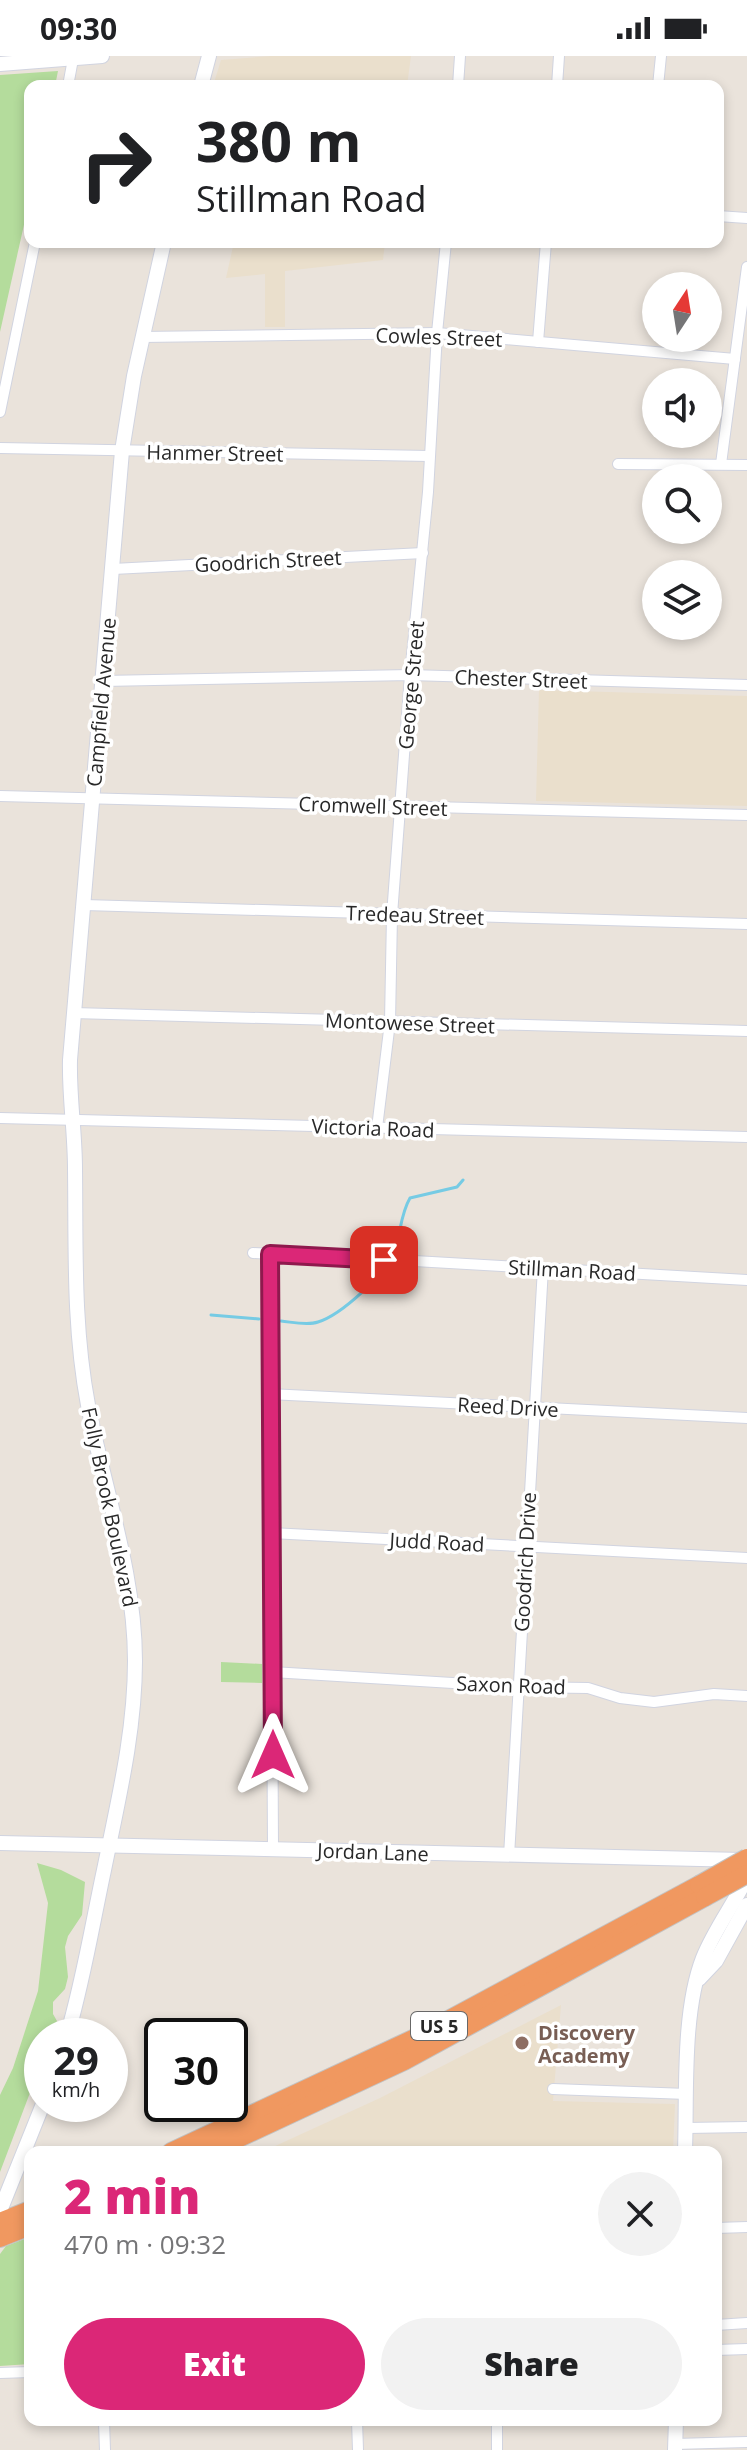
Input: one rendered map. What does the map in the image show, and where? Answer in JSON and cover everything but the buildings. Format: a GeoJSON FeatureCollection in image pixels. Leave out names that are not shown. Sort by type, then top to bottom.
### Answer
{"type":"FeatureCollection","features":[{"type":"Feature","properties":{"kind":"highway","name":"US 5"},"geometry":{"type":"LineString","coordinates":[[222,2146],[426,2049],[702,1891],[747,1859]]}},
{"type":"Feature","properties":{"kind":"highway","name":"US 5"},"geometry":{"type":"LineString","coordinates":[[184,2146],[424,2033],[702,1891],[747,1875]]}},
{"type":"Feature","properties":{"kind":"highway"},"geometry":{"type":"LineString","coordinates":[[3,2217],[24,2212]]}},
{"type":"Feature","properties":{"kind":"highway"},"geometry":{"type":"LineString","coordinates":[[0,2238],[24,2228]]}},
{"type":"Feature","properties":{"kind":"street"},"geometry":{"type":"LineString","coordinates":[[0,64],[102,56]]}},
{"type":"Feature","properties":{"kind":"street"},"geometry":{"type":"LineString","coordinates":[[203,80],[209,56]]}},
{"type":"Feature","properties":{"kind":"street"},"geometry":{"type":"LineString","coordinates":[[458,80],[460,56]]}},
{"type":"Feature","properties":{"kind":"street"},"geometry":{"type":"LineString","coordinates":[[557,80],[559,56]]}},
{"type":"Feature","properties":{"kind":"street"},"geometry":{"type":"LineString","coordinates":[[659,80],[661,56]]}},
{"type":"Feature","properties":{"kind":"street"},"geometry":{"type":"LineString","coordinates":[[69,80],[73,59]]}},
{"type":"Feature","properties":{"kind":"street"},"geometry":{"type":"LineString","coordinates":[[724,216],[747,218]]}},
{"type":"Feature","properties":{"kind":"street"},"geometry":{"type":"LineString","coordinates":[[0,412],[34,248]]}},
{"type":"Feature","properties":{"kind":"street","name":"Campfield Avenue"},"geometry":{"type":"LineString","coordinates":[[75,1165],[69,1090],[73,1013],[122,451],[142,337],[163,248]]}},
{"type":"Feature","properties":{"kind":"street","name":"George Street"},"geometry":{"type":"LineString","coordinates":[[377,1128],[390,1022],[392,915],[445,248]]}},
{"type":"Feature","properties":{"kind":"street"},"geometry":{"type":"LineString","coordinates":[[538,342],[546,248]]}},
{"type":"Feature","properties":{"kind":"street"},"geometry":{"type":"LineString","coordinates":[[721,464],[747,267]]}},
{"type":"Feature","properties":{"kind":"street","name":"Cowles Street"},"geometry":{"type":"LineString","coordinates":[[142,337],[437,333],[735,359]]}},
{"type":"Feature","properties":{"kind":"street","name":"Hanmer Street"},"geometry":{"type":"LineString","coordinates":[[0,448],[429,456]]}},
{"type":"Feature","properties":{"kind":"street"},"geometry":{"type":"LineString","coordinates":[[618,464],[642,464]]}},
{"type":"Feature","properties":{"kind":"street"},"geometry":{"type":"LineString","coordinates":[[722,464],[747,465]]}},
{"type":"Feature","properties":{"kind":"street","name":"Goodrich Street"},"geometry":{"type":"LineString","coordinates":[[113,569],[423,553]]}},
{"type":"Feature","properties":{"kind":"street","name":"Chester Street"},"geometry":{"type":"LineString","coordinates":[[103,681],[410,675],[747,685]]}},
{"type":"Feature","properties":{"kind":"street","name":"Cromwell Street"},"geometry":{"type":"LineString","coordinates":[[0,796],[747,815]]}},
{"type":"Feature","properties":{"kind":"street","name":"Tredeau Street"},"geometry":{"type":"LineString","coordinates":[[84,905],[747,924]]}},
{"type":"Feature","properties":{"kind":"street","name":"Montowese Street"},"geometry":{"type":"LineString","coordinates":[[73,1013],[747,1031]]}},
{"type":"Feature","properties":{"kind":"street","name":"Victoria Road"},"geometry":{"type":"LineString","coordinates":[[0,1118],[747,1137]]}},
{"type":"Feature","properties":{"kind":"street","name":"Folly Brook Boulevard"},"geometry":{"type":"LineString","coordinates":[[72,2018],[128,1747],[135,1661],[131,1597],[81,1364],[75,1290],[75,1165]]}},
{"type":"Feature","properties":{"kind":"street"},"geometry":{"type":"LineString","coordinates":[[253,1253],[384,1260]]}},
{"type":"Feature","properties":{"kind":"street"},"geometry":{"type":"LineString","coordinates":[[270,1254],[273,1850]]}},
{"type":"Feature","properties":{"kind":"street","name":"Stillman Road"},"geometry":{"type":"LineString","coordinates":[[397,1260],[747,1280]]}},
{"type":"Feature","properties":{"kind":"street","name":"Goodrich Drive"},"geometry":{"type":"LineString","coordinates":[[509,1856],[543,1268]]}},
{"type":"Feature","properties":{"kind":"street","name":"Reed Drive"},"geometry":{"type":"LineString","coordinates":[[269,1394],[747,1418]]}},
{"type":"Feature","properties":{"kind":"street","name":"Judd Road"},"geometry":{"type":"LineString","coordinates":[[271,1533],[747,1558]]}},
{"type":"Feature","properties":{"kind":"street","name":"Saxon Road"},"geometry":{"type":"LineString","coordinates":[[272,1672],[519,1687],[588,1688],[620,1698],[654,1702],[714,1694],[747,1696]]}},
{"type":"Feature","properties":{"kind":"street","name":"Jordan Lane"},"geometry":{"type":"LineString","coordinates":[[0,1843],[747,1859]]}},
{"type":"Feature","properties":{"kind":"street"},"geometry":{"type":"LineString","coordinates":[[694,1859],[712,1870],[722,1883],[727,1897],[726,1915]]}},
{"type":"Feature","properties":{"kind":"street"},"geometry":{"type":"LineString","coordinates":[[717,1946],[726,1915],[747,1875]]}},
{"type":"Feature","properties":{"kind":"street"},"geometry":{"type":"LineString","coordinates":[[685,2146],[690,2014],[703,1959],[717,1946],[747,1905]]}},
{"type":"Feature","properties":{"kind":"street"},"geometry":{"type":"LineString","coordinates":[[553,2089],[687,2094]]}},
{"type":"Feature","properties":{"kind":"street"},"geometry":{"type":"LineString","coordinates":[[28,2146],[37,2122]]}},
{"type":"Feature","properties":{"kind":"street"},"geometry":{"type":"LineString","coordinates":[[686,2128],[747,2127]]}},
{"type":"Feature","properties":{"kind":"street"},"geometry":{"type":"LineString","coordinates":[[3,2217],[24,2158]]}},
{"type":"Feature","properties":{"kind":"street"},"geometry":{"type":"LineString","coordinates":[[722,2228],[747,2227]]}},
{"type":"Feature","properties":{"kind":"street"},"geometry":{"type":"LineString","coordinates":[[722,2325],[747,2323]]}},
{"type":"Feature","properties":{"kind":"street"},"geometry":{"type":"LineString","coordinates":[[722,2350],[747,2349]]}},
{"type":"Feature","properties":{"kind":"street"},"geometry":{"type":"LineString","coordinates":[[0,2373],[24,2372]]}},
{"type":"Feature","properties":{"kind":"street"},"geometry":{"type":"LineString","coordinates":[[104,2426],[105,2450]]}},
{"type":"Feature","properties":{"kind":"street"},"geometry":{"type":"LineString","coordinates":[[357,2426],[358,2450]]}},
{"type":"Feature","properties":{"kind":"street"},"geometry":{"type":"LineString","coordinates":[[497,2426],[497,2450]]}},
{"type":"Feature","properties":{"kind":"street"},"geometry":{"type":"LineString","coordinates":[[676,2426],[675,2447],[747,2442]]}},
{"type":"Feature","properties":{"kind":"shaded area"},"geometry":{"type":"Polygon","coordinates":[[[271,56],[411,56],[408,80],[215,80],[221,60],[271,56]]]}},
{"type":"Feature","properties":{"kind":"shaded area"},"geometry":{"type":"Polygon","coordinates":[[[233,248],[384,248],[383,260],[285,271],[285,327],[265,327],[265,274],[226,278],[233,248]]]}},
{"type":"Feature","properties":{"kind":"shaded area"},"geometry":{"type":"Polygon","coordinates":[[[539,690],[747,696],[747,806],[536,801],[539,690]]]}},
{"type":"Feature","properties":{"kind":"shaded area","name":"Discovery Academy"},"geometry":{"type":"Polygon","coordinates":[[[561,2005],[553,2101],[675,2104],[673,2146],[275,2146],[380,2098],[561,2005]]]}},
{"type":"Feature","properties":{"kind":"green space"},"geometry":{"type":"Polygon","coordinates":[[[58,71],[56,80],[24,80],[24,225],[0,332],[0,75],[58,71]]]}},
{"type":"Feature","properties":{"kind":"green space"},"geometry":{"type":"Polygon","coordinates":[[[221,1662],[262,1664],[262,1683],[221,1682],[221,1662]]]}},
{"type":"Feature","properties":{"kind":"green space"},"geometry":{"type":"Polygon","coordinates":[[[37,1863],[85,1882],[82,1915],[68,1936],[65,1947],[68,1977],[65,1989],[53,2002],[55,2018],[29,2018],[38,1991],[48,1903],[37,1863]]]}},
{"type":"Feature","properties":{"kind":"green space"},"geometry":{"type":"Polygon","coordinates":[[[24,2034],[24,2109],[0,2172],[0,2095],[24,2034]]]}},
{"type":"Feature","properties":{"kind":"green space"},"geometry":{"type":"Polygon","coordinates":[[[24,2239],[24,2364],[0,2366],[0,2254],[6,2246],[24,2239]]]}},
{"type":"Feature","properties":{"kind":"waterway"},"geometry":{"type":"LineString","coordinates":[[281,1321],[318,1322],[350,1303],[373,1282],[389,1261],[410,1198],[457,1187],[463,1180]]}},
{"type":"Feature","properties":{"kind":"waterway"},"geometry":{"type":"LineString","coordinates":[[211,1315],[259,1319]]}},
{"type":"Feature","properties":{"kind":"place","name":"Discovery Academy"},"geometry":{"type":"Point","coordinates":[522,2043]}},
{"type":"Feature","properties":{"kind":"route"},"geometry":{"type":"LineString","coordinates":[[273,1755],[270,1254],[384,1260]]}}]}
